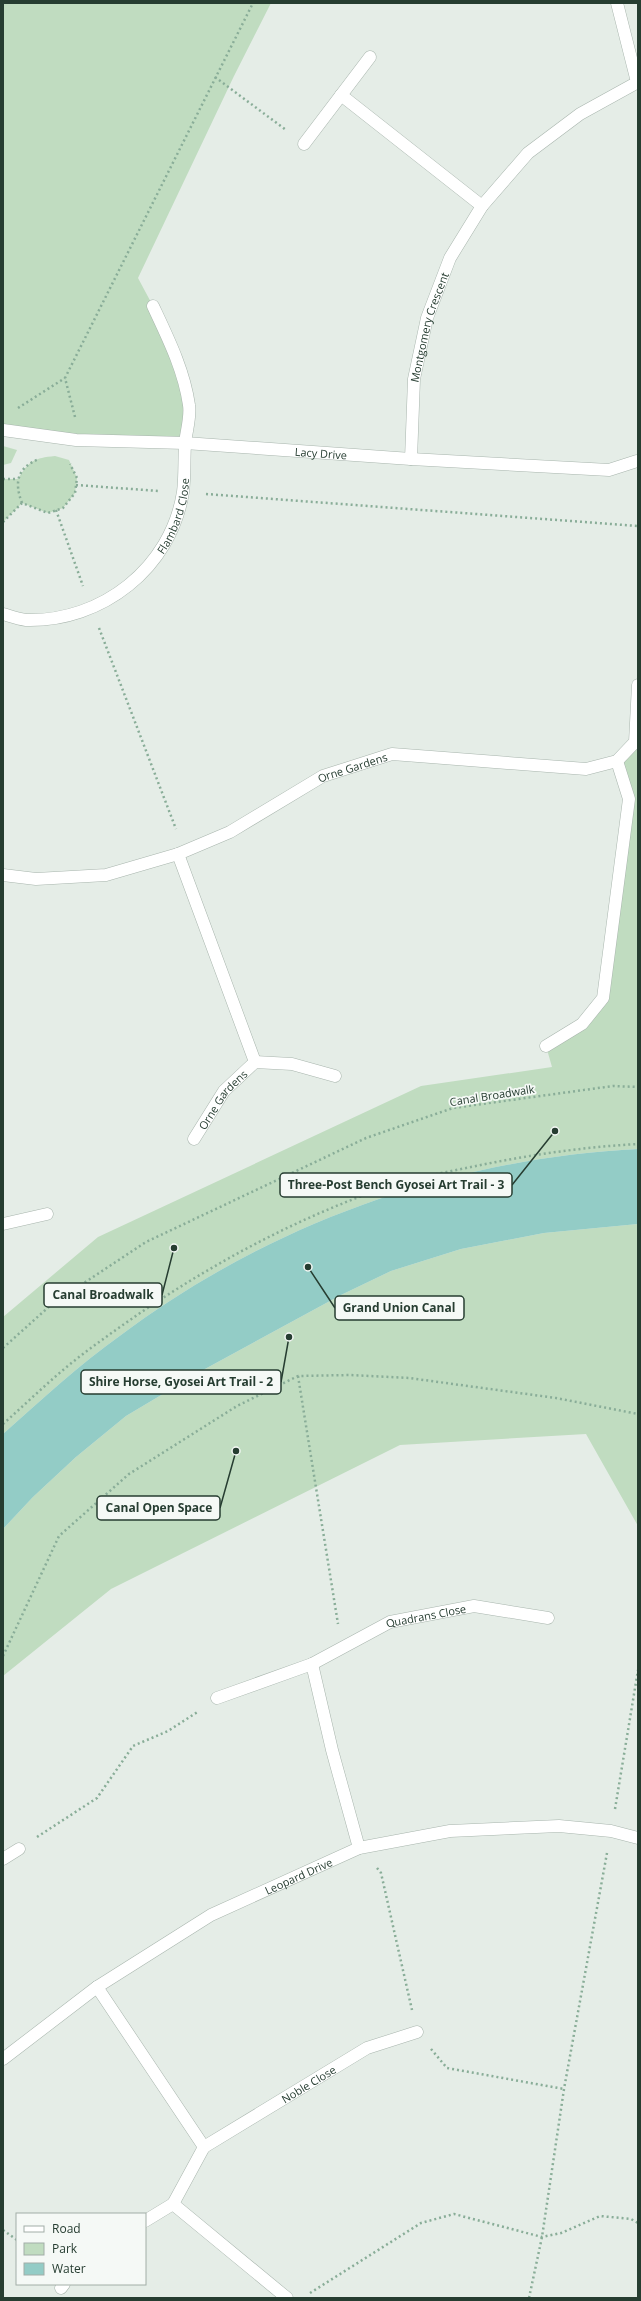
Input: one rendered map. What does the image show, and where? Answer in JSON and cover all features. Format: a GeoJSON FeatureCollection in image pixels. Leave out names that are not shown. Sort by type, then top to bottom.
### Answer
{"type":"FeatureCollection","features":[{"type":"Feature","properties":{"kind":"street","name":"Montgomery Crescent"},"geometry":{"type":"LineString","coordinates":[[411,459],[414,379],[426,318],[450,258],[482,206],[528,153],[580,114],[637,82],[617,3]]}},
{"type":"Feature","properties":{"kind":"street"},"geometry":{"type":"LineString","coordinates":[[304,144],[370,57]]}},
{"type":"Feature","properties":{"kind":"street"},"geometry":{"type":"LineString","coordinates":[[341,95],[482,206]]}},
{"type":"Feature","properties":{"kind":"street","name":"Flambard Close"},"geometry":{"type":"LineString","coordinates":[[3,614],[25,620],[70,615],[91,608],[128,588],[152,563],[169,533],[183,492],[185,443],[189,406],[176,353],[153,306]]}},
{"type":"Feature","properties":{"kind":"street","name":"Lacy Drive"},"geometry":{"type":"LineString","coordinates":[[3,430],[76,440],[185,443],[411,459],[609,470],[638,461]]}},
{"type":"Feature","properties":{"kind":"street"},"geometry":{"type":"LineString","coordinates":[[546,1046],[582,1024],[603,998],[629,799],[617,761],[635,742],[638,685]]}},
{"type":"Feature","properties":{"kind":"street","name":"Orne Gardens"},"geometry":{"type":"LineString","coordinates":[[3,875],[36,878],[106,875],[181,853],[230,832],[323,776],[392,754],[586,769],[617,761]]}},
{"type":"Feature","properties":{"kind":"street","name":"Orne Gardens"},"geometry":{"type":"LineString","coordinates":[[181,853],[255,1062]]}},
{"type":"Feature","properties":{"kind":"street","name":"Orne Gardens"},"geometry":{"type":"LineString","coordinates":[[194,1139],[224,1091],[255,1062],[292,1064],[335,1076]]}},
{"type":"Feature","properties":{"kind":"street"},"geometry":{"type":"LineString","coordinates":[[3,1224],[47,1214]]}},
{"type":"Feature","properties":{"kind":"street","name":"Quadrans Close"},"geometry":{"type":"LineString","coordinates":[[217,1698],[312,1664],[390,1622],[474,1606],[548,1618]]}},
{"type":"Feature","properties":{"kind":"street"},"geometry":{"type":"LineString","coordinates":[[312,1664],[332,1750],[359,1848]]}},
{"type":"Feature","properties":{"kind":"street","name":"Leopard Drive"},"geometry":{"type":"LineString","coordinates":[[3,2059],[97,1987],[211,1915],[359,1848],[450,1831],[559,1826],[611,1831],[638,1838]]}},
{"type":"Feature","properties":{"kind":"street"},"geometry":{"type":"LineString","coordinates":[[3,1859],[19,1850]]}},
{"type":"Feature","properties":{"kind":"street"},"geometry":{"type":"LineString","coordinates":[[97,1987],[204,2147],[173,2204],[146,2220]]}},
{"type":"Feature","properties":{"kind":"street","name":"Noble Close"},"geometry":{"type":"LineString","coordinates":[[204,2147],[367,2048],[417,2032]]}},
{"type":"Feature","properties":{"kind":"street"},"geometry":{"type":"LineString","coordinates":[[173,2204],[287,2298]]}},
{"type":"Feature","properties":{"kind":"path"},"geometry":{"type":"LineString","coordinates":[[16,409],[65,378],[253,3]]}},
{"type":"Feature","properties":{"kind":"path"},"geometry":{"type":"LineString","coordinates":[[215,77],[304,144]]}},
{"type":"Feature","properties":{"kind":"path"},"geometry":{"type":"LineString","coordinates":[[22,503],[48,512],[63,508],[75,493],[77,478],[69,460],[74,454],[77,423],[65,378]]}},
{"type":"Feature","properties":{"kind":"path"},"geometry":{"type":"LineString","coordinates":[[22,503],[18,491],[18,479],[27,464],[44,457]]}},
{"type":"Feature","properties":{"kind":"path"},"geometry":{"type":"LineString","coordinates":[[3,479],[18,479]]}},
{"type":"Feature","properties":{"kind":"path"},"geometry":{"type":"LineString","coordinates":[[76,485],[638,526]]}},
{"type":"Feature","properties":{"kind":"path"},"geometry":{"type":"LineString","coordinates":[[3,522],[22,503]]}},
{"type":"Feature","properties":{"kind":"path"},"geometry":{"type":"LineString","coordinates":[[56,510],[181,853]]}},
{"type":"Feature","properties":{"kind":"path","name":"Canal Broadwalk"},"geometry":{"type":"LineString","coordinates":[[3,1348],[52,1304],[146,1242],[366,1138],[454,1108],[614,1086],[638,1087]]}},
{"type":"Feature","properties":{"kind":"path"},"geometry":{"type":"LineString","coordinates":[[3,1424],[82,1355],[154,1304],[200,1274],[244,1250],[324,1212],[376,1191],[427,1176],[529,1156],[638,1144]]}},
{"type":"Feature","properties":{"kind":"path"},"geometry":{"type":"LineString","coordinates":[[3,1656],[59,1536],[129,1474],[237,1406],[298,1376],[350,1375],[409,1378],[556,1398],[638,1414]]}},
{"type":"Feature","properties":{"kind":"path"},"geometry":{"type":"LineString","coordinates":[[298,1376],[342,1649]]}},
{"type":"Feature","properties":{"kind":"path"},"geometry":{"type":"LineString","coordinates":[[530,2298],[542,2237],[564,2089],[611,1831],[638,1670]]}},
{"type":"Feature","properties":{"kind":"path"},"geometry":{"type":"LineString","coordinates":[[19,1850],[97,1798],[133,1746],[168,1731],[217,1698]]}},
{"type":"Feature","properties":{"kind":"path"},"geometry":{"type":"LineString","coordinates":[[359,1848],[381,1873],[417,2032],[447,2068],[564,2089]]}},
{"type":"Feature","properties":{"kind":"path"},"geometry":{"type":"LineString","coordinates":[[309,2294],[421,2222],[454,2214],[542,2237],[561,2233],[600,2216],[631,2219],[638,2223]]}},
{"type":"Feature","properties":{"kind":"path"},"geometry":{"type":"LineString","coordinates":[[3,2230],[16,2239]]}},
{"type":"Feature","properties":{"kind":"green space"},"geometry":{"type":"Polygon","coordinates":[[[3,3],[271,3],[234,76],[138,278],[153,306],[189,406],[185,443],[3,430],[3,3]]]}},
{"type":"Feature","properties":{"kind":"green space"},"geometry":{"type":"Polygon","coordinates":[[[3,446],[17,450],[11,463],[3,465],[3,446]]]}},
{"type":"Feature","properties":{"kind":"green space"},"geometry":{"type":"Polygon","coordinates":[[[55,456],[69,460],[77,478],[75,493],[63,508],[48,513],[22,503],[3,522],[3,479],[18,479],[25,468],[37,459],[55,456]]]}},
{"type":"Feature","properties":{"kind":"green space"},"geometry":{"type":"Polygon","coordinates":[[[638,685],[638,1149],[569,1155],[500,1166],[432,1183],[366,1204],[301,1230],[238,1260],[178,1296],[121,1335],[60,1383],[3,1434],[3,1317],[98,1237],[421,1086],[552,1067],[546,1046],[582,1024],[603,998],[629,799],[617,761],[635,742],[638,685]]]}},
{"type":"Feature","properties":{"kind":"green space"},"geometry":{"type":"Polygon","coordinates":[[[638,1224],[638,1526],[586,1434],[400,1445],[111,1589],[3,1676],[3,1529],[33,1497],[76,1457],[126,1416],[205,1369],[341,1295],[391,1271],[461,1249],[544,1233],[638,1224]]]}},
{"type":"Feature","properties":{"kind":"water"},"geometry":{"type":"Polygon","coordinates":[[[638,1149],[638,1224],[544,1233],[461,1249],[391,1271],[341,1295],[205,1369],[126,1416],[76,1457],[33,1497],[3,1529],[3,1434],[60,1383],[121,1335],[178,1296],[238,1260],[301,1230],[366,1204],[432,1183],[500,1166],[569,1155],[638,1149]]]}},
{"type":"Feature","properties":{"kind":"place","name":"Three-Post Bench Gyosei Art Trail - 3"},"geometry":{"type":"Point","coordinates":[555,1131]}},
{"type":"Feature","properties":{"kind":"place","name":"Canal Broadwalk"},"geometry":{"type":"Point","coordinates":[174,1248]}},
{"type":"Feature","properties":{"kind":"place","name":"Grand Union Canal"},"geometry":{"type":"Point","coordinates":[308,1267]}},
{"type":"Feature","properties":{"kind":"place","name":"Shire Horse, Gyosei Art Trail - 2"},"geometry":{"type":"Point","coordinates":[289,1337]}},
{"type":"Feature","properties":{"kind":"place","name":"Canal Open Space"},"geometry":{"type":"Point","coordinates":[236,1451]}}]}
